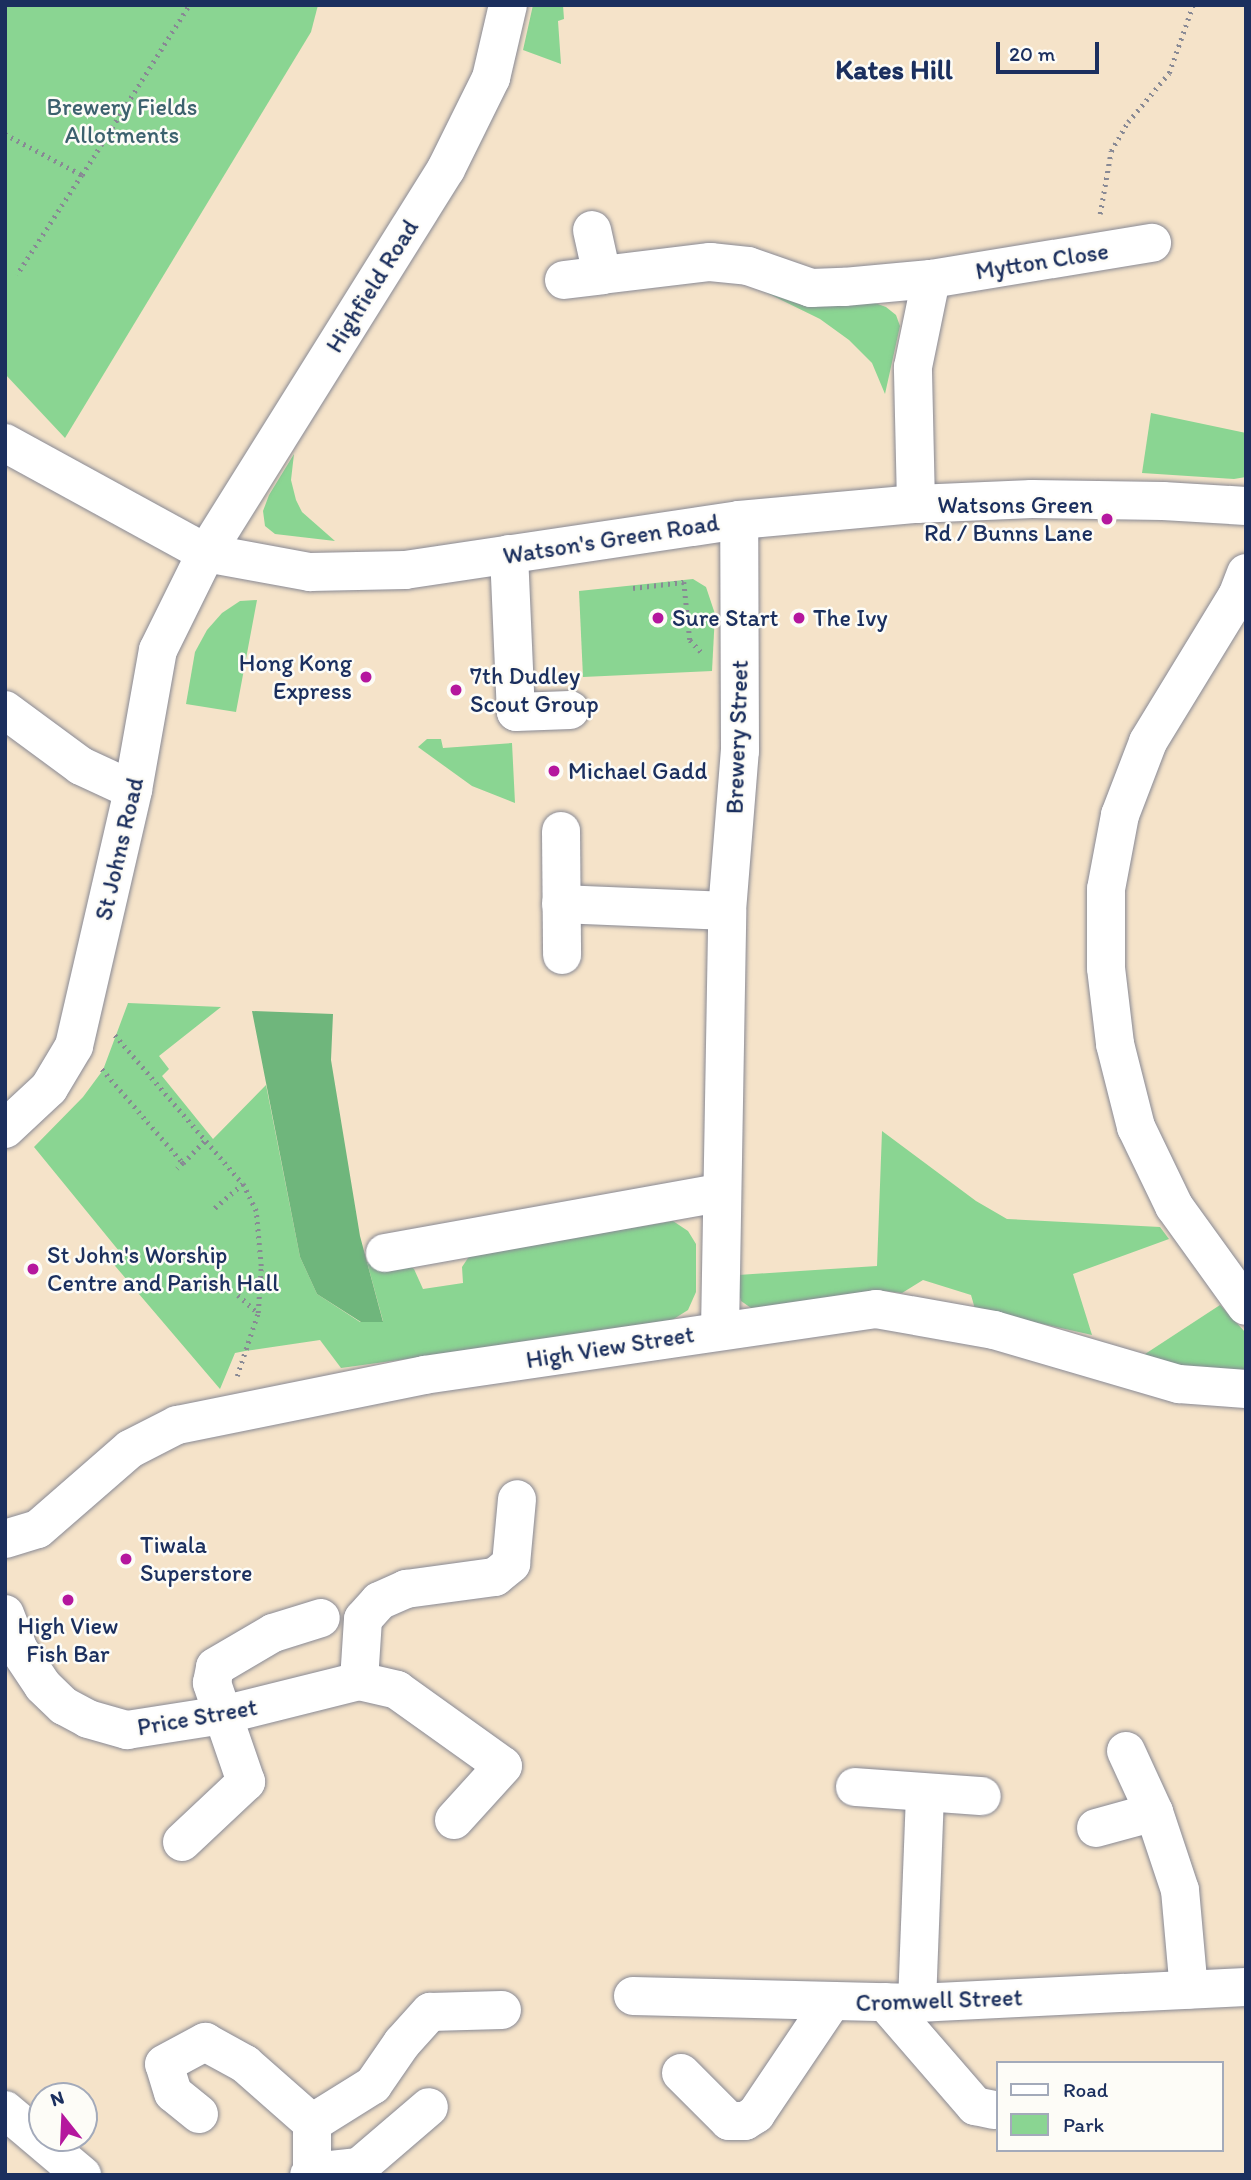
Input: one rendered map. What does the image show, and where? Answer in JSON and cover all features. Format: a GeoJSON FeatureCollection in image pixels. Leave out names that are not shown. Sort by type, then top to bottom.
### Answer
{"type":"FeatureCollection","features":[{"type":"Feature","properties":{"kind":"street","name":"Highfield Road"},"geometry":{"type":"LineString","coordinates":[[206,553],[446,170],[491,78],[508,5]]}},
{"type":"Feature","properties":{"kind":"street"},"geometry":{"type":"LineString","coordinates":[[592,230],[602,275]]}},
{"type":"Feature","properties":{"kind":"street","name":"Mytton Close"},"geometry":{"type":"LineString","coordinates":[[564,280],[710,262],[748,266],[811,288],[932,279],[1152,243]]}},
{"type":"Feature","properties":{"kind":"street"},"geometry":{"type":"LineString","coordinates":[[916,504],[913,367],[932,279]]}},
{"type":"Feature","properties":{"kind":"street","name":"Watson's Green Road"},"geometry":{"type":"LineString","coordinates":[[5,443],[206,553],[310,572],[405,570],[739,520],[916,504],[1032,499],[1163,500],[1246,506]]}},
{"type":"Feature","properties":{"kind":"street","name":"Brewery Street"},"geometry":{"type":"LineString","coordinates":[[720,1331],[720,1193],[727,911],[740,751],[739,520]]}},
{"type":"Feature","properties":{"kind":"street","name":"St Johns Road"},"geometry":{"type":"LineString","coordinates":[[5,1129],[49,1088],[74,1046],[133,790],[158,650],[206,553]]}},
{"type":"Feature","properties":{"kind":"street"},"geometry":{"type":"LineString","coordinates":[[497,556],[516,712],[570,710]]}},
{"type":"Feature","properties":{"kind":"street"},"geometry":{"type":"LineString","coordinates":[[497,556],[500,722]]}},
{"type":"Feature","properties":{"kind":"street"},"geometry":{"type":"LineString","coordinates":[[1246,573],[1237,596],[1148,742],[1120,815],[1106,889],[1106,968],[1115,1044],[1136,1128],[1174,1206],[1246,1307]]}},
{"type":"Feature","properties":{"kind":"street"},"geometry":{"type":"LineString","coordinates":[[5,710],[81,766],[133,790]]}},
{"type":"Feature","properties":{"kind":"street"},"geometry":{"type":"LineString","coordinates":[[561,831],[562,955]]}},
{"type":"Feature","properties":{"kind":"street"},"geometry":{"type":"LineString","coordinates":[[561,904],[727,911]]}},
{"type":"Feature","properties":{"kind":"street"},"geometry":{"type":"LineString","coordinates":[[385,1253],[438,1257],[720,1193]]}},
{"type":"Feature","properties":{"kind":"street","name":"High View Street"},"geometry":{"type":"LineString","coordinates":[[5,1539],[37,1529],[130,1449],[177,1425],[424,1375],[876,1309],[994,1330],[1179,1384],[1246,1389]]}},
{"type":"Feature","properties":{"kind":"street"},"geometry":{"type":"LineString","coordinates":[[359,1681],[363,1619],[379,1601],[406,1589],[495,1577],[511,1564],[517,1499]]}},
{"type":"Feature","properties":{"kind":"street","name":"Price Street"},"geometry":{"type":"LineString","coordinates":[[5,1614],[19,1650],[43,1686],[64,1706],[89,1718],[127,1730],[223,1715],[359,1681],[397,1690],[503,1766],[454,1819]]}},
{"type":"Feature","properties":{"kind":"street"},"geometry":{"type":"LineString","coordinates":[[182,1842],[246,1782],[212,1683],[215,1667],[273,1633],[321,1618]]}},
{"type":"Feature","properties":{"kind":"street"},"geometry":{"type":"LineString","coordinates":[[1126,1751],[1154,1812],[1181,1890],[1189,1990]]}},
{"type":"Feature","properties":{"kind":"street"},"geometry":{"type":"LineString","coordinates":[[855,1787],[982,1796]]}},
{"type":"Feature","properties":{"kind":"street"},"geometry":{"type":"LineString","coordinates":[[925,1793],[901,2002],[975,2106],[994,2110]]}},
{"type":"Feature","properties":{"kind":"street"},"geometry":{"type":"LineString","coordinates":[[1096,1828],[1154,1812]]}},
{"type":"Feature","properties":{"kind":"street","name":"Cromwell Street"},"geometry":{"type":"LineString","coordinates":[[633,1996],[831,2003],[901,2002],[1246,1987]]}},
{"type":"Feature","properties":{"kind":"street"},"geometry":{"type":"LineString","coordinates":[[681,2073],[729,2121],[745,2121],[756,2114],[831,2003]]}},
{"type":"Feature","properties":{"kind":"street"},"geometry":{"type":"LineString","coordinates":[[312,2123],[373,2085],[402,2043],[430,2012],[502,2010]]}},
{"type":"Feature","properties":{"kind":"street"},"geometry":{"type":"LineString","coordinates":[[199,2114],[173,2093],[164,2064],[205,2042],[244,2064],[312,2123]]}},
{"type":"Feature","properties":{"kind":"street"},"geometry":{"type":"LineString","coordinates":[[312,2123],[311,2173],[359,2167],[429,2107]]}},
{"type":"Feature","properties":{"kind":"street"},"geometry":{"type":"LineString","coordinates":[[5,2110],[82,2175]]}},
{"type":"Feature","properties":{"kind":"path"},"geometry":{"type":"LineString","coordinates":[[18,275],[189,5]]}},
{"type":"Feature","properties":{"kind":"path"},"geometry":{"type":"LineString","coordinates":[[1080,255],[1100,214],[1111,151],[1128,122],[1169,73],[1193,5]]}},
{"type":"Feature","properties":{"kind":"path"},"geometry":{"type":"LineString","coordinates":[[5,134],[82,176]]}},
{"type":"Feature","properties":{"kind":"path"},"geometry":{"type":"LineString","coordinates":[[633,588],[684,582],[690,640],[705,655]]}},
{"type":"Feature","properties":{"kind":"path"},"geometry":{"type":"LineString","coordinates":[[83,1007],[114,1034],[206,1139],[243,1184],[256,1211],[261,1266],[258,1313],[235,1381]]}},
{"type":"Feature","properties":{"kind":"path"},"geometry":{"type":"LineString","coordinates":[[100,1068],[183,1163]]}},
{"type":"Feature","properties":{"kind":"path"},"geometry":{"type":"LineString","coordinates":[[177,1169],[206,1139]]}},
{"type":"Feature","properties":{"kind":"path"},"geometry":{"type":"LineString","coordinates":[[214,1209],[243,1184]]}},
{"type":"Feature","properties":{"kind":"path"},"geometry":{"type":"LineString","coordinates":[[238,1295],[258,1313]]}},
{"type":"Feature","properties":{"kind":"green space","name":"Brewery Fields Allotments"},"geometry":{"type":"Polygon","coordinates":[[[5,5],[318,5],[311,32],[65,438],[5,374],[5,5]]]}},
{"type":"Feature","properties":{"kind":"green space"},"geometry":{"type":"Polygon","coordinates":[[[533,5],[563,5],[564,19],[558,21],[561,64],[523,50],[533,5]]]}},
{"type":"Feature","properties":{"kind":"green space"},"geometry":{"type":"Polygon","coordinates":[[[757,288],[872,302],[886,307],[896,315],[900,326],[885,394],[872,363],[849,340],[820,319],[757,288]]]}},
{"type":"Feature","properties":{"kind":"green space"},"geometry":{"type":"Polygon","coordinates":[[[1151,413],[1246,433],[1246,477],[1234,479],[1142,473],[1151,413]]]}},
{"type":"Feature","properties":{"kind":"green space"},"geometry":{"type":"Polygon","coordinates":[[[294,454],[291,480],[296,500],[302,512],[335,541],[275,534],[265,526],[263,511],[269,495],[294,454]]]}},
{"type":"Feature","properties":{"kind":"green space"},"geometry":{"type":"Polygon","coordinates":[[[693,579],[706,587],[715,614],[712,671],[583,677],[579,591],[693,579]]]}},
{"type":"Feature","properties":{"kind":"green space"},"geometry":{"type":"Polygon","coordinates":[[[257,600],[236,712],[186,704],[195,652],[207,630],[222,613],[240,601],[257,600]]]}},
{"type":"Feature","properties":{"kind":"green space"},"geometry":{"type":"Polygon","coordinates":[[[427,739],[441,739],[443,748],[512,743],[515,803],[472,786],[418,747],[427,739]]]}},
{"type":"Feature","properties":{"kind":"green space"},"geometry":{"type":"Polygon","coordinates":[[[128,1003],[221,1007],[159,1056],[169,1069],[162,1076],[213,1139],[266,1085],[300,1257],[317,1294],[360,1322],[383,1321],[367,1262],[400,1259],[414,1269],[423,1289],[463,1283],[462,1267],[470,1255],[673,1221],[688,1231],[696,1244],[696,1292],[688,1310],[669,1322],[341,1368],[320,1340],[245,1351],[235,1353],[220,1389],[110,1260],[119,1251],[34,1147],[83,1097],[103,1070],[128,1003]]]}},
{"type":"Feature","properties":{"kind":"green space"},"geometry":{"type":"Polygon","coordinates":[[[252,1011],[333,1014],[331,1060],[360,1236],[383,1322],[361,1322],[317,1294],[300,1257],[252,1011]]]}},
{"type":"Feature","properties":{"kind":"green space"},"geometry":{"type":"Polygon","coordinates":[[[882,1131],[976,1201],[1007,1219],[1160,1227],[1169,1239],[1073,1274],[1092,1335],[975,1309],[971,1295],[923,1280],[902,1293],[876,1290],[781,1308],[754,1310],[741,1301],[737,1287],[738,1275],[877,1266],[882,1131]]]}},
{"type":"Feature","properties":{"kind":"green space"},"geometry":{"type":"Polygon","coordinates":[[[1220,1305],[1246,1333],[1246,1373],[1190,1370],[1142,1356],[1220,1305]]]}},
{"type":"Feature","properties":{"kind":"place","name":"Watsons Green Rd / Bunns Lane"},"geometry":{"type":"Point","coordinates":[1107,519]}},
{"type":"Feature","properties":{"kind":"place","name":"Sure Start"},"geometry":{"type":"Point","coordinates":[658,618]}},
{"type":"Feature","properties":{"kind":"place","name":"The Ivy"},"geometry":{"type":"Point","coordinates":[799,618]}},
{"type":"Feature","properties":{"kind":"place","name":"Hong Kong Express"},"geometry":{"type":"Point","coordinates":[366,677]}},
{"type":"Feature","properties":{"kind":"place","name":"7th Dudley Scout Group"},"geometry":{"type":"Point","coordinates":[456,690]}},
{"type":"Feature","properties":{"kind":"place","name":"Michael Gadd"},"geometry":{"type":"Point","coordinates":[554,771]}},
{"type":"Feature","properties":{"kind":"place","name":"St John's Worship Centre and Parish Hall"},"geometry":{"type":"Point","coordinates":[33,1269]}},
{"type":"Feature","properties":{"kind":"place","name":"Tiwala Superstore"},"geometry":{"type":"Point","coordinates":[126,1559]}},
{"type":"Feature","properties":{"kind":"place","name":"High View Fish Bar"},"geometry":{"type":"Point","coordinates":[68,1600]}},
{"type":"Feature","properties":{"kind":"district","name":"Kates Hill"},"geometry":{"type":"Point","coordinates":[894,69]}}]}
